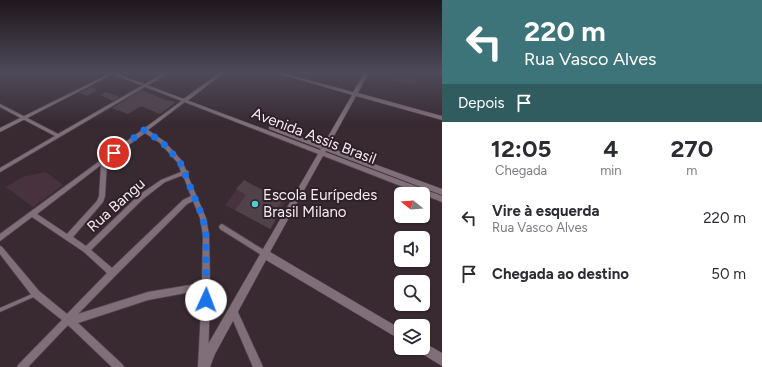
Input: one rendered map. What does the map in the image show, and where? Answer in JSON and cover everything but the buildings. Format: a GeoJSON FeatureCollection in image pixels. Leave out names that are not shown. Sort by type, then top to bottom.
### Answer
{"type":"FeatureCollection","features":[{"type":"Feature","properties":{"kind":"street"},"geometry":{"type":"LineString","coordinates":[[0,130],[79,89]]}},
{"type":"Feature","properties":{"kind":"street"},"geometry":{"type":"LineString","coordinates":[[0,170],[138,89]]}},
{"type":"Feature","properties":{"kind":"street","name":"Avenida Assis Brasil"},"geometry":{"type":"LineString","coordinates":[[160,89],[324,151],[442,199]]}},
{"type":"Feature","properties":{"kind":"street"},"geometry":{"type":"LineString","coordinates":[[0,238],[200,89]]}},
{"type":"Feature","properties":{"kind":"street"},"geometry":{"type":"LineString","coordinates":[[337,89],[442,118]]}},
{"type":"Feature","properties":{"kind":"street"},"geometry":{"type":"LineString","coordinates":[[203,367],[211,350],[358,89]]}},
{"type":"Feature","properties":{"kind":"street"},"geometry":{"type":"LineString","coordinates":[[0,105],[58,136]]}},
{"type":"Feature","properties":{"kind":"street"},"geometry":{"type":"LineString","coordinates":[[144,130],[162,142],[180,162],[186,172],[203,218],[206,235],[203,367]]}},
{"type":"Feature","properties":{"kind":"street","name":"Avenida Assis Brasil"},"geometry":{"type":"LineString","coordinates":[[324,151],[442,192]]}},
{"type":"Feature","properties":{"kind":"street"},"geometry":{"type":"LineString","coordinates":[[68,238],[100,202],[102,196],[104,161]]}},
{"type":"Feature","properties":{"kind":"street","name":"Rua Bangu"},"geometry":{"type":"LineString","coordinates":[[86,250],[141,197],[163,181],[186,172]]}},
{"type":"Feature","properties":{"kind":"street"},"geometry":{"type":"LineString","coordinates":[[22,367],[69,320],[112,273],[185,202],[195,197]]}},
{"type":"Feature","properties":{"kind":"street"},"geometry":{"type":"LineString","coordinates":[[32,214],[86,250],[112,273]]}},
{"type":"Feature","properties":{"kind":"street"},"geometry":{"type":"LineString","coordinates":[[222,227],[394,331]]}},
{"type":"Feature","properties":{"kind":"street"},"geometry":{"type":"LineString","coordinates":[[1,251],[36,294],[69,320],[119,367]]}},
{"type":"Feature","properties":{"kind":"street"},"geometry":{"type":"LineString","coordinates":[[69,320],[148,296],[206,286]]}},
{"type":"Feature","properties":{"kind":"street"},"geometry":{"type":"LineString","coordinates":[[233,311],[258,367]]}},
{"type":"Feature","properties":{"kind":"street"},"geometry":{"type":"LineString","coordinates":[[430,353],[442,360]]}},
{"type":"Feature","properties":{"kind":"lane"},"geometry":{"type":"LineString","coordinates":[[0,310],[36,294]]}},
{"type":"Feature","properties":{"kind":"shaded area"},"geometry":{"type":"Polygon","coordinates":[[[46,172],[63,185],[33,207],[6,187],[22,177],[46,172]]]}},
{"type":"Feature","properties":{"kind":"shaded area","name":"Escola Eurípedes Brasil Milano"},"geometry":{"type":"Polygon","coordinates":[[[244,180],[285,202],[271,229],[225,205],[244,180]]]}},
{"type":"Feature","properties":{"kind":"place","name":"Escola Eurípedes Brasil Milano"},"geometry":{"type":"Point","coordinates":[255,204]}},
{"type":"Feature","properties":{"kind":"route"},"geometry":{"type":"LineString","coordinates":[[114,153],[144,130],[162,142],[180,162],[188,178],[203,218],[206,235],[206,300]]}}]}
